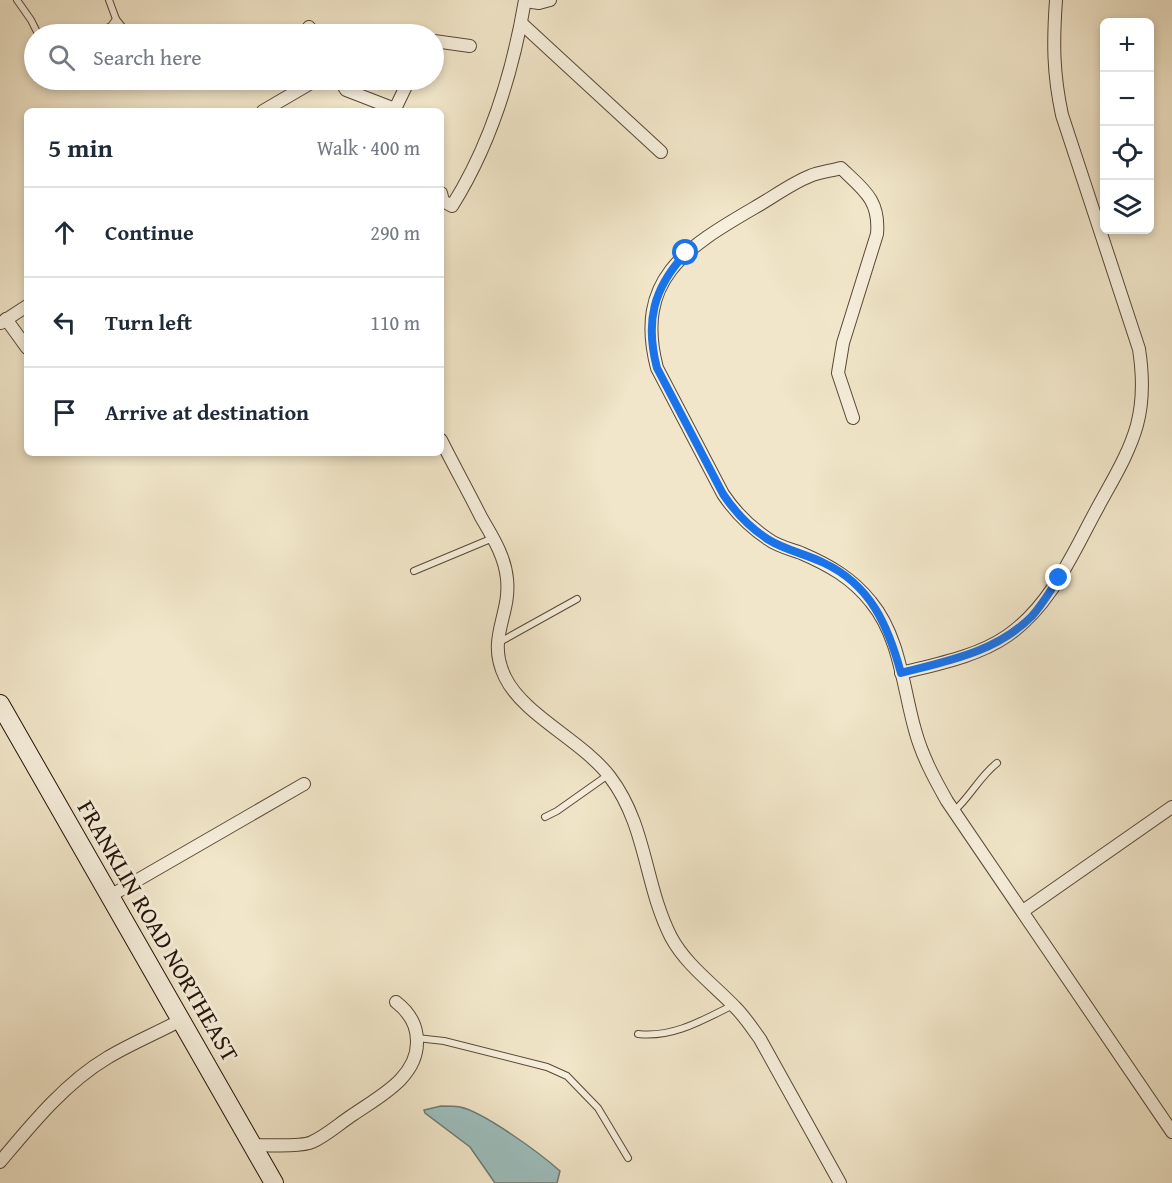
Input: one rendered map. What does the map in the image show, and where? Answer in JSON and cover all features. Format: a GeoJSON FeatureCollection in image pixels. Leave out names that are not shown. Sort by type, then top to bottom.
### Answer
{"type":"FeatureCollection","features":[{"type":"Feature","properties":{"kind":"street"},"geometry":{"type":"LineString","coordinates":[[444,200],[485,143],[498,110],[525,1],[540,3],[550,0]]}},
{"type":"Feature","properties":{"kind":"street"},"geometry":{"type":"LineString","coordinates":[[901,673],[980,651],[1007,636],[1031,617],[1059,578],[1126,455],[1137,427],[1143,389],[1139,349],[1062,115],[1054,80],[1053,44],[1056,0]]}},
{"type":"Feature","properties":{"kind":"street"},"geometry":{"type":"LineString","coordinates":[[521,23],[661,152]]}},
{"type":"Feature","properties":{"kind":"street"},"geometry":{"type":"LineString","coordinates":[[444,42],[470,46]]}},
{"type":"Feature","properties":{"kind":"street"},"geometry":{"type":"LineString","coordinates":[[268,108],[299,90]]}},
{"type":"Feature","properties":{"kind":"street"},"geometry":{"type":"LineString","coordinates":[[346,90],[390,108]]}},
{"type":"Feature","properties":{"kind":"street"},"geometry":{"type":"LineString","coordinates":[[396,108],[404,90]]}},
{"type":"Feature","properties":{"kind":"street"},"geometry":{"type":"LineString","coordinates":[[853,418],[838,374],[843,343],[877,234],[879,216],[868,194],[841,168],[810,176],[732,221],[686,253],[672,267],[662,283],[651,325],[652,347],[657,368],[732,507],[750,526],[770,540],[825,563],[857,586],[873,604],[892,641],[923,756],[933,777],[1172,1132]]}},
{"type":"Feature","properties":{"kind":"street"},"geometry":{"type":"LineString","coordinates":[[24,308],[3,321],[24,345]]}},
{"type":"Feature","properties":{"kind":"street"},"geometry":{"type":"LineString","coordinates":[[444,446],[493,538],[504,564],[507,580],[505,608],[497,644],[499,660],[505,676],[512,689],[522,700],[594,758],[621,793],[637,827],[658,907],[672,938],[687,961],[734,1005],[760,1039],[840,1183]]}},
{"type":"Feature","properties":{"kind":"street","name":"FRANKLIN ROAD NORTHEAST"},"geometry":{"type":"LineString","coordinates":[[0,704],[274,1183]]}},
{"type":"Feature","properties":{"kind":"street"},"geometry":{"type":"LineString","coordinates":[[110,896],[304,784]]}},
{"type":"Feature","properties":{"kind":"street"},"geometry":{"type":"LineString","coordinates":[[1023,911],[1172,807]]}},
{"type":"Feature","properties":{"kind":"street"},"geometry":{"type":"LineString","coordinates":[[252,1145],[310,1143],[386,1092],[406,1074],[414,1059],[417,1038],[415,1025],[410,1016],[396,1002]]}},
{"type":"Feature","properties":{"kind":"street"},"geometry":{"type":"LineString","coordinates":[[0,1161],[66,1090],[90,1070],[106,1058],[181,1020]]}},
{"type":"Feature","properties":{"kind":"lane"},"geometry":{"type":"LineString","coordinates":[[17,0],[34,24]]}},
{"type":"Feature","properties":{"kind":"lane"},"geometry":{"type":"LineString","coordinates":[[109,0],[120,24]]}},
{"type":"Feature","properties":{"kind":"lane"},"geometry":{"type":"LineString","coordinates":[[112,24],[116,19]]}},
{"type":"Feature","properties":{"kind":"lane"},"geometry":{"type":"LineString","coordinates":[[414,570],[493,538]]}},
{"type":"Feature","properties":{"kind":"lane"},"geometry":{"type":"LineString","coordinates":[[497,644],[577,599]]}},
{"type":"Feature","properties":{"kind":"lane"},"geometry":{"type":"LineString","coordinates":[[954,811],[997,763]]}},
{"type":"Feature","properties":{"kind":"lane"},"geometry":{"type":"LineString","coordinates":[[545,817],[608,775]]}},
{"type":"Feature","properties":{"kind":"lane"},"geometry":{"type":"LineString","coordinates":[[638,1034],[673,1032],[734,1005]]}},
{"type":"Feature","properties":{"kind":"lane"},"geometry":{"type":"LineString","coordinates":[[417,1038],[444,1041],[547,1067],[567,1076],[598,1108],[628,1158]]}},
{"type":"Feature","properties":{"kind":"water"},"geometry":{"type":"Polygon","coordinates":[[[441,1106],[470,1110],[512,1134],[560,1171],[557,1183],[495,1183],[470,1147],[424,1110],[441,1106]]]}},
{"type":"Feature","properties":{"kind":"route"},"geometry":{"type":"LineString","coordinates":[[686,253],[672,267],[662,283],[655,303],[651,325],[652,347],[657,368],[732,507],[750,526],[770,540],[825,563],[857,586],[873,604],[884,622],[901,673],[963,657],[980,651],[1007,636],[1031,617],[1059,578]]}}]}
